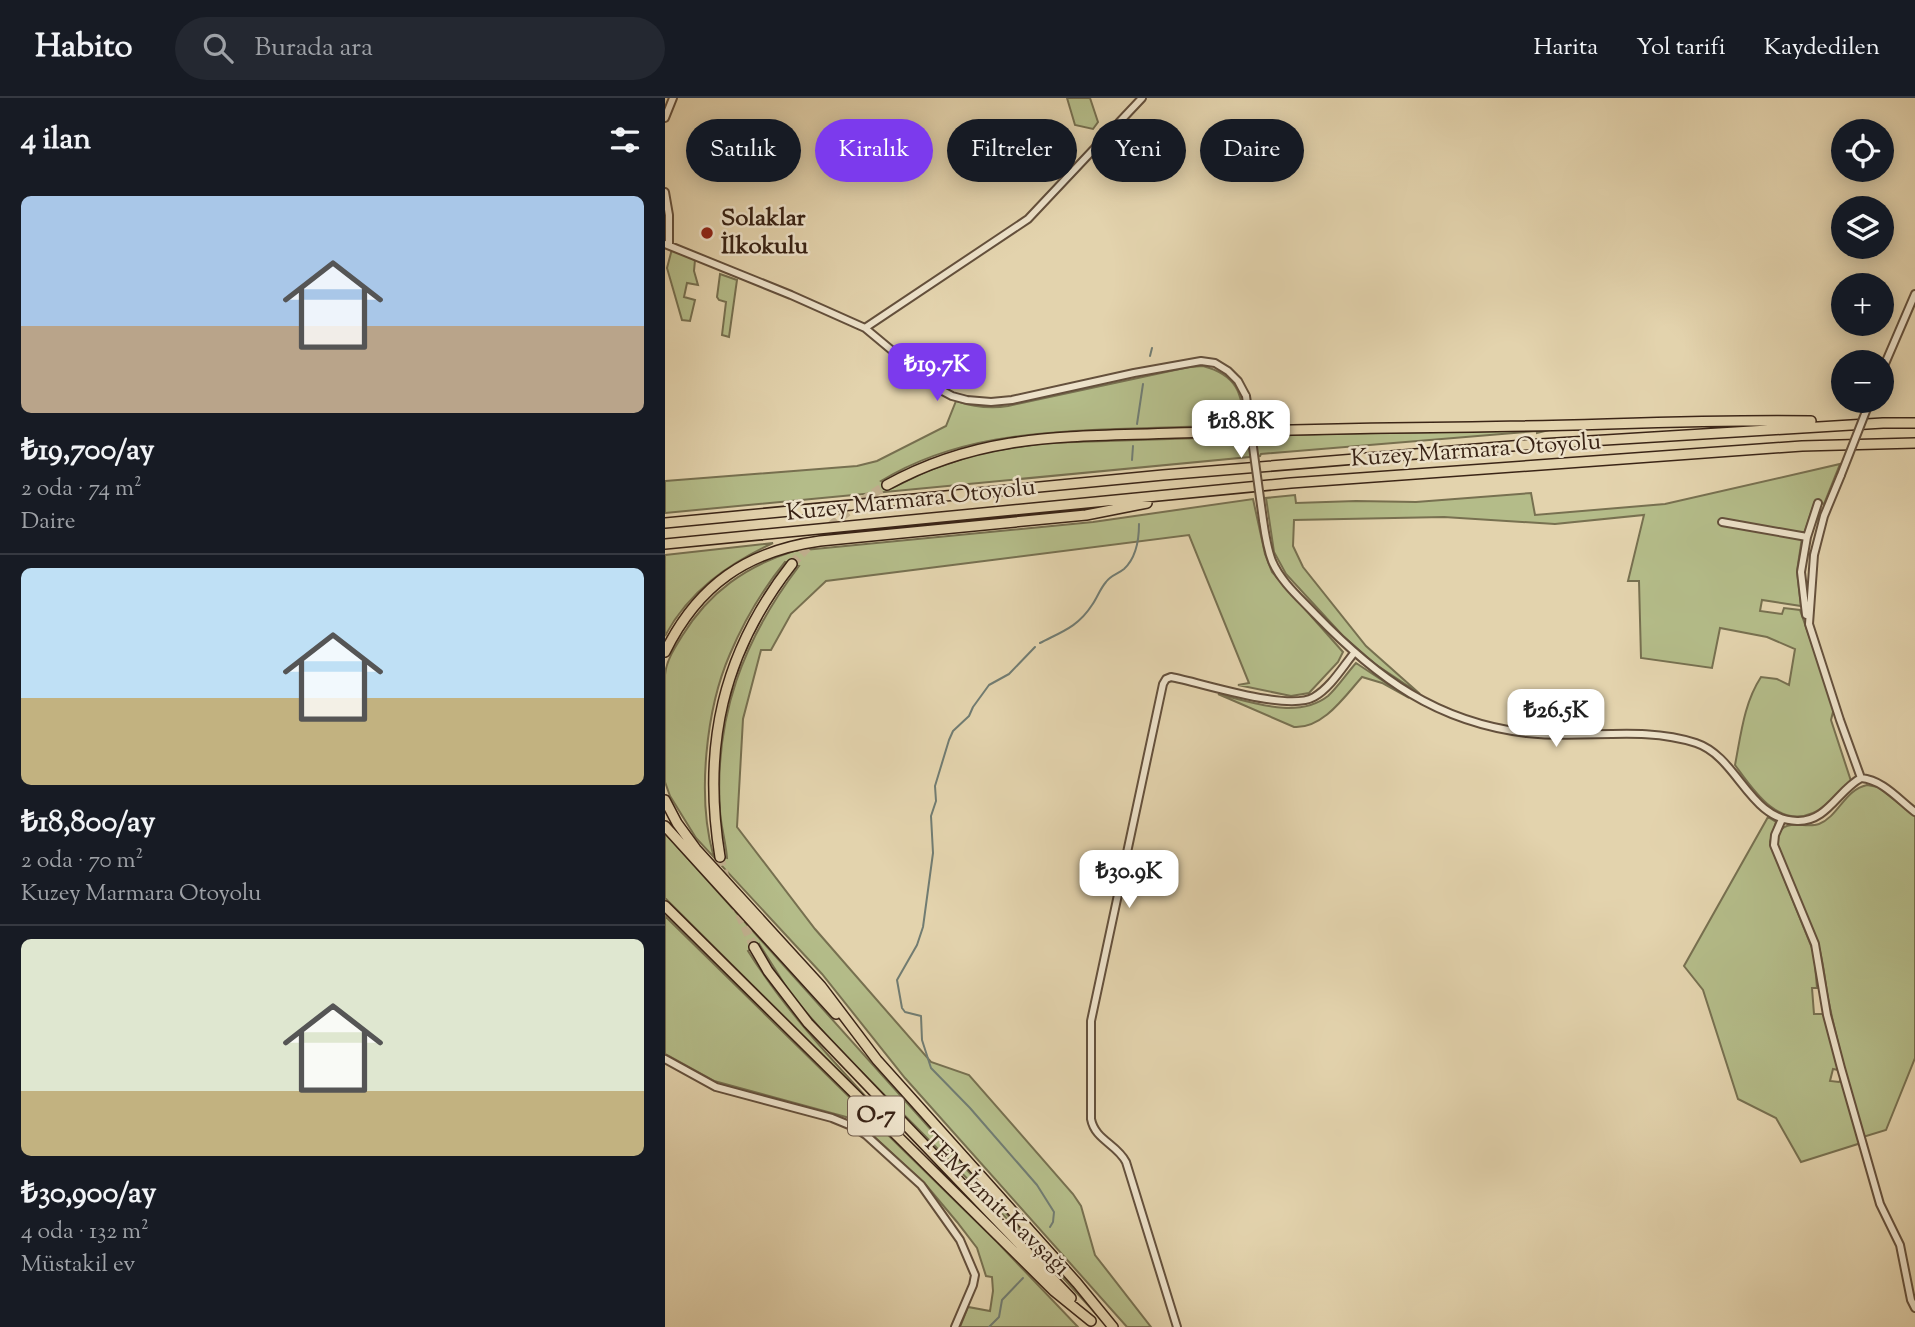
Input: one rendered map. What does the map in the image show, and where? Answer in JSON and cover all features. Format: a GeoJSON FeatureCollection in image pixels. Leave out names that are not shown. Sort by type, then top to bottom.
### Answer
{"type":"FeatureCollection","features":[{"type":"Feature","properties":{"kind":"highway"},"geometry":{"type":"LineString","coordinates":[[887,485],[932,462],[970,450],[1018,441],[1067,437],[1211,431],[1614,425],[1726,420],[1883,423]]}},
{"type":"Feature","properties":{"kind":"highway","name":"Kuzey Marmara Otoyolu"},"geometry":{"type":"LineString","coordinates":[[665,523],[1163,475],[1524,445],[1915,423]]}},
{"type":"Feature","properties":{"kind":"highway","name":"Kuzey Marmara Otoyolu"},"geometry":{"type":"LineString","coordinates":[[665,544],[1291,483],[1802,446],[1915,443]]}},
{"type":"Feature","properties":{"kind":"highway"},"geometry":{"type":"LineString","coordinates":[[665,652],[682,620],[708,591],[745,563],[780,548],[795,544],[1086,515],[1193,493]]}},
{"type":"Feature","properties":{"kind":"highway"},"geometry":{"type":"LineString","coordinates":[[720,857],[712,787],[716,733],[725,692],[747,634],[764,603],[792,564]]}},
{"type":"Feature","properties":{"kind":"highway"},"geometry":{"type":"LineString","coordinates":[[665,800],[677,823],[696,849],[821,986],[877,1060]]}},
{"type":"Feature","properties":{"kind":"highway","name":"O-7"},"geometry":{"type":"LineString","coordinates":[[665,826],[1077,1283],[1113,1327]]}},
{"type":"Feature","properties":{"kind":"highway","name":"TEM İzmit Kavşağı"},"geometry":{"type":"LineString","coordinates":[[665,906],[1054,1291],[1094,1324]]}},
{"type":"Feature","properties":{"kind":"highway"},"geometry":{"type":"LineString","coordinates":[[754,947],[768,971],[808,1023],[1038,1261],[1094,1324]]}},
{"type":"Feature","properties":{"kind":"street"},"geometry":{"type":"LineString","coordinates":[[665,118],[673,98]]}},
{"type":"Feature","properties":{"kind":"street"},"geometry":{"type":"LineString","coordinates":[[865,328],[1028,219],[1142,98]]}},
{"type":"Feature","properties":{"kind":"street"},"geometry":{"type":"LineString","coordinates":[[665,191],[669,215],[667,245],[865,328],[937,388],[953,396],[991,402],[1012,400],[1201,361],[1215,363],[1228,371],[1238,381],[1246,396],[1268,547],[1281,577],[1354,653],[1377,672],[1429,704],[1483,725],[1545,735],[1644,733],[1699,744],[1716,753],[1764,809],[1782,818],[1800,821],[1815,818],[1861,778],[1874,780],[1915,812]]}},
{"type":"Feature","properties":{"kind":"street"},"geometry":{"type":"LineString","coordinates":[[1891,350],[1915,294]]}},
{"type":"Feature","properties":{"kind":"street"},"geometry":{"type":"LineString","coordinates":[[1809,624],[1814,555],[1824,516],[1865,413]]}},
{"type":"Feature","properties":{"kind":"street"},"geometry":{"type":"LineString","coordinates":[[1818,503],[1807,537],[1801,572],[1803,603],[1861,778]]}},
{"type":"Feature","properties":{"kind":"street"},"geometry":{"type":"LineString","coordinates":[[1722,522],[1807,537]]}},
{"type":"Feature","properties":{"kind":"street"},"geometry":{"type":"LineString","coordinates":[[1177,1327],[1126,1161],[1121,1153],[1094,1129],[1091,1097],[1091,1021],[1163,684],[1171,677],[1271,700],[1302,702],[1323,691],[1354,653]]}},
{"type":"Feature","properties":{"kind":"street"},"geometry":{"type":"LineString","coordinates":[[1782,818],[1774,845],[1815,944],[1827,1015],[1860,1136],[1880,1203],[1900,1245],[1915,1308]]}},
{"type":"Feature","properties":{"kind":"street"},"geometry":{"type":"LineString","coordinates":[[665,1059],[716,1087],[832,1118],[854,1127],[921,1185],[960,1240],[975,1275],[955,1327]]}},
{"type":"Feature","properties":{"kind":"green space"},"geometry":{"type":"Polygon","coordinates":[[[1067,98],[1090,98],[1097,119],[1091,119],[1091,129],[1077,125],[1077,119],[1073,119],[1067,98]]]}},
{"type":"Feature","properties":{"kind":"green space"},"geometry":{"type":"Polygon","coordinates":[[[672,249],[695,260],[694,271],[698,285],[687,283],[684,297],[695,300],[690,321],[682,320],[667,268],[672,249]]]}},
{"type":"Feature","properties":{"kind":"green space"},"geometry":{"type":"Polygon","coordinates":[[[720,274],[737,280],[729,337],[722,335],[726,302],[717,297],[720,274]]]}},
{"type":"Feature","properties":{"kind":"green space"},"geometry":{"type":"Polygon","coordinates":[[[1203,366],[1223,375],[1236,387],[1245,425],[1086,430],[1025,435],[965,446],[908,466],[881,481],[892,488],[927,471],[980,453],[1044,443],[1549,430],[1261,454],[665,513],[665,481],[857,466],[877,461],[946,426],[956,401],[982,407],[1008,406],[1203,366]]]}},
{"type":"Feature","properties":{"kind":"green space"},"geometry":{"type":"Polygon","coordinates":[[[1840,464],[1824,504],[1815,501],[1804,534],[1720,520],[1719,524],[1802,538],[1797,571],[1801,606],[1762,600],[1760,611],[1782,614],[1784,608],[1800,610],[1834,708],[1831,720],[1851,781],[1823,807],[1800,816],[1777,811],[1767,804],[1735,765],[1744,719],[1755,687],[1761,677],[1777,679],[1789,685],[1795,649],[1767,637],[1720,628],[1712,668],[1641,658],[1639,581],[1628,581],[1644,515],[1555,524],[1444,517],[1294,520],[1293,546],[1303,567],[1366,646],[1420,694],[1375,664],[1343,636],[1286,574],[1274,552],[1266,498],[1295,495],[1296,503],[1416,502],[1531,493],[1535,515],[1665,504],[1840,464]]]}},
{"type":"Feature","properties":{"kind":"green space"},"geometry":{"type":"Polygon","coordinates":[[[1253,499],[1265,554],[1272,572],[1343,652],[1338,662],[1309,693],[1291,696],[1238,685],[1249,683],[1189,535],[826,581],[791,614],[771,650],[761,650],[743,719],[737,827],[815,929],[931,1062],[969,1075],[1073,1194],[1081,1206],[1095,1255],[1151,1327],[1127,1327],[905,1078],[822,974],[696,838],[670,796],[665,782],[665,675],[669,659],[704,606],[745,573],[794,551],[1093,522],[1253,499]],[[785,562],[762,594],[730,654],[715,700],[706,753],[706,806],[713,854],[727,858],[719,777],[728,712],[736,681],[762,622],[799,566],[785,562]]]}},
{"type":"Feature","properties":{"kind":"green space"},"geometry":{"type":"Polygon","coordinates":[[[773,543],[711,580],[686,605],[665,636],[665,555],[773,543]]]}},
{"type":"Feature","properties":{"kind":"green space"},"geometry":{"type":"Polygon","coordinates":[[[1356,663],[1409,698],[1382,683],[1362,677],[1324,717],[1305,726],[1294,727],[1218,694],[1274,707],[1303,707],[1328,696],[1356,663]]]}},
{"type":"Feature","properties":{"kind":"green space"},"geometry":{"type":"Polygon","coordinates":[[[1867,785],[1878,787],[1915,816],[1915,1058],[1886,1130],[1863,1137],[1836,1037],[1818,943],[1785,871],[1778,836],[1781,830],[1790,825],[1814,825],[1826,820],[1847,797],[1867,785]]]}},
{"type":"Feature","properties":{"kind":"green space"},"geometry":{"type":"Polygon","coordinates":[[[1768,817],[1776,822],[1770,842],[1772,849],[1814,953],[1817,988],[1812,988],[1814,1014],[1825,1014],[1838,1070],[1833,1069],[1830,1081],[1839,1082],[1842,1079],[1861,1143],[1801,1162],[1776,1118],[1738,1099],[1703,990],[1684,966],[1768,817]]]}},
{"type":"Feature","properties":{"kind":"green space"},"geometry":{"type":"Polygon","coordinates":[[[665,833],[1108,1327],[1031,1243],[833,1043],[792,996],[759,944],[748,951],[777,994],[880,1112],[665,898],[665,833]]]}},
{"type":"Feature","properties":{"kind":"green space"},"geometry":{"type":"Polygon","coordinates":[[[665,916],[997,1242],[1078,1327],[960,1327],[968,1307],[990,1311],[992,1277],[986,1276],[977,1248],[926,1185],[864,1127],[846,1117],[714,1081],[665,1054],[665,916]]]}},
{"type":"Feature","properties":{"kind":"waterway"},"geometry":{"type":"LineString","coordinates":[[1150,356],[1152,348]]}},
{"type":"Feature","properties":{"kind":"waterway"},"geometry":{"type":"LineString","coordinates":[[1137,424],[1143,384]]}},
{"type":"Feature","properties":{"kind":"waterway"},"geometry":{"type":"LineString","coordinates":[[1132,460],[1133,446]]}},
{"type":"Feature","properties":{"kind":"waterway"},"geometry":{"type":"LineString","coordinates":[[1040,643],[1081,619],[1108,580],[1128,565],[1136,548],[1139,524]]}},
{"type":"Feature","properties":{"kind":"waterway"},"geometry":{"type":"LineString","coordinates":[[1035,647],[1009,674],[989,685],[949,740],[935,786],[936,801],[931,816],[933,853],[923,927],[917,945],[897,980],[902,1008],[905,1012],[921,1016],[922,1040],[931,1068],[1037,1185],[1054,1212],[1050,1227]]}},
{"type":"Feature","properties":{"kind":"waterway"},"geometry":{"type":"LineString","coordinates":[[989,1327],[999,1317],[1002,1300],[1023,1278]]}},
{"type":"Feature","properties":{"kind":"tunnel"},"geometry":{"type":"LineString","coordinates":[[792,564],[836,521],[887,485]]}},
{"type":"Feature","properties":{"kind":"tunnel"},"geometry":{"type":"LineString","coordinates":[[720,857],[726,882]]}},
{"type":"Feature","properties":{"kind":"tunnel"},"geometry":{"type":"LineString","coordinates":[[734,902],[754,947]]}},
{"type":"Feature","properties":{"kind":"place","name":"Solaklar İlkokulu"},"geometry":{"type":"Point","coordinates":[707,233]}}]}
